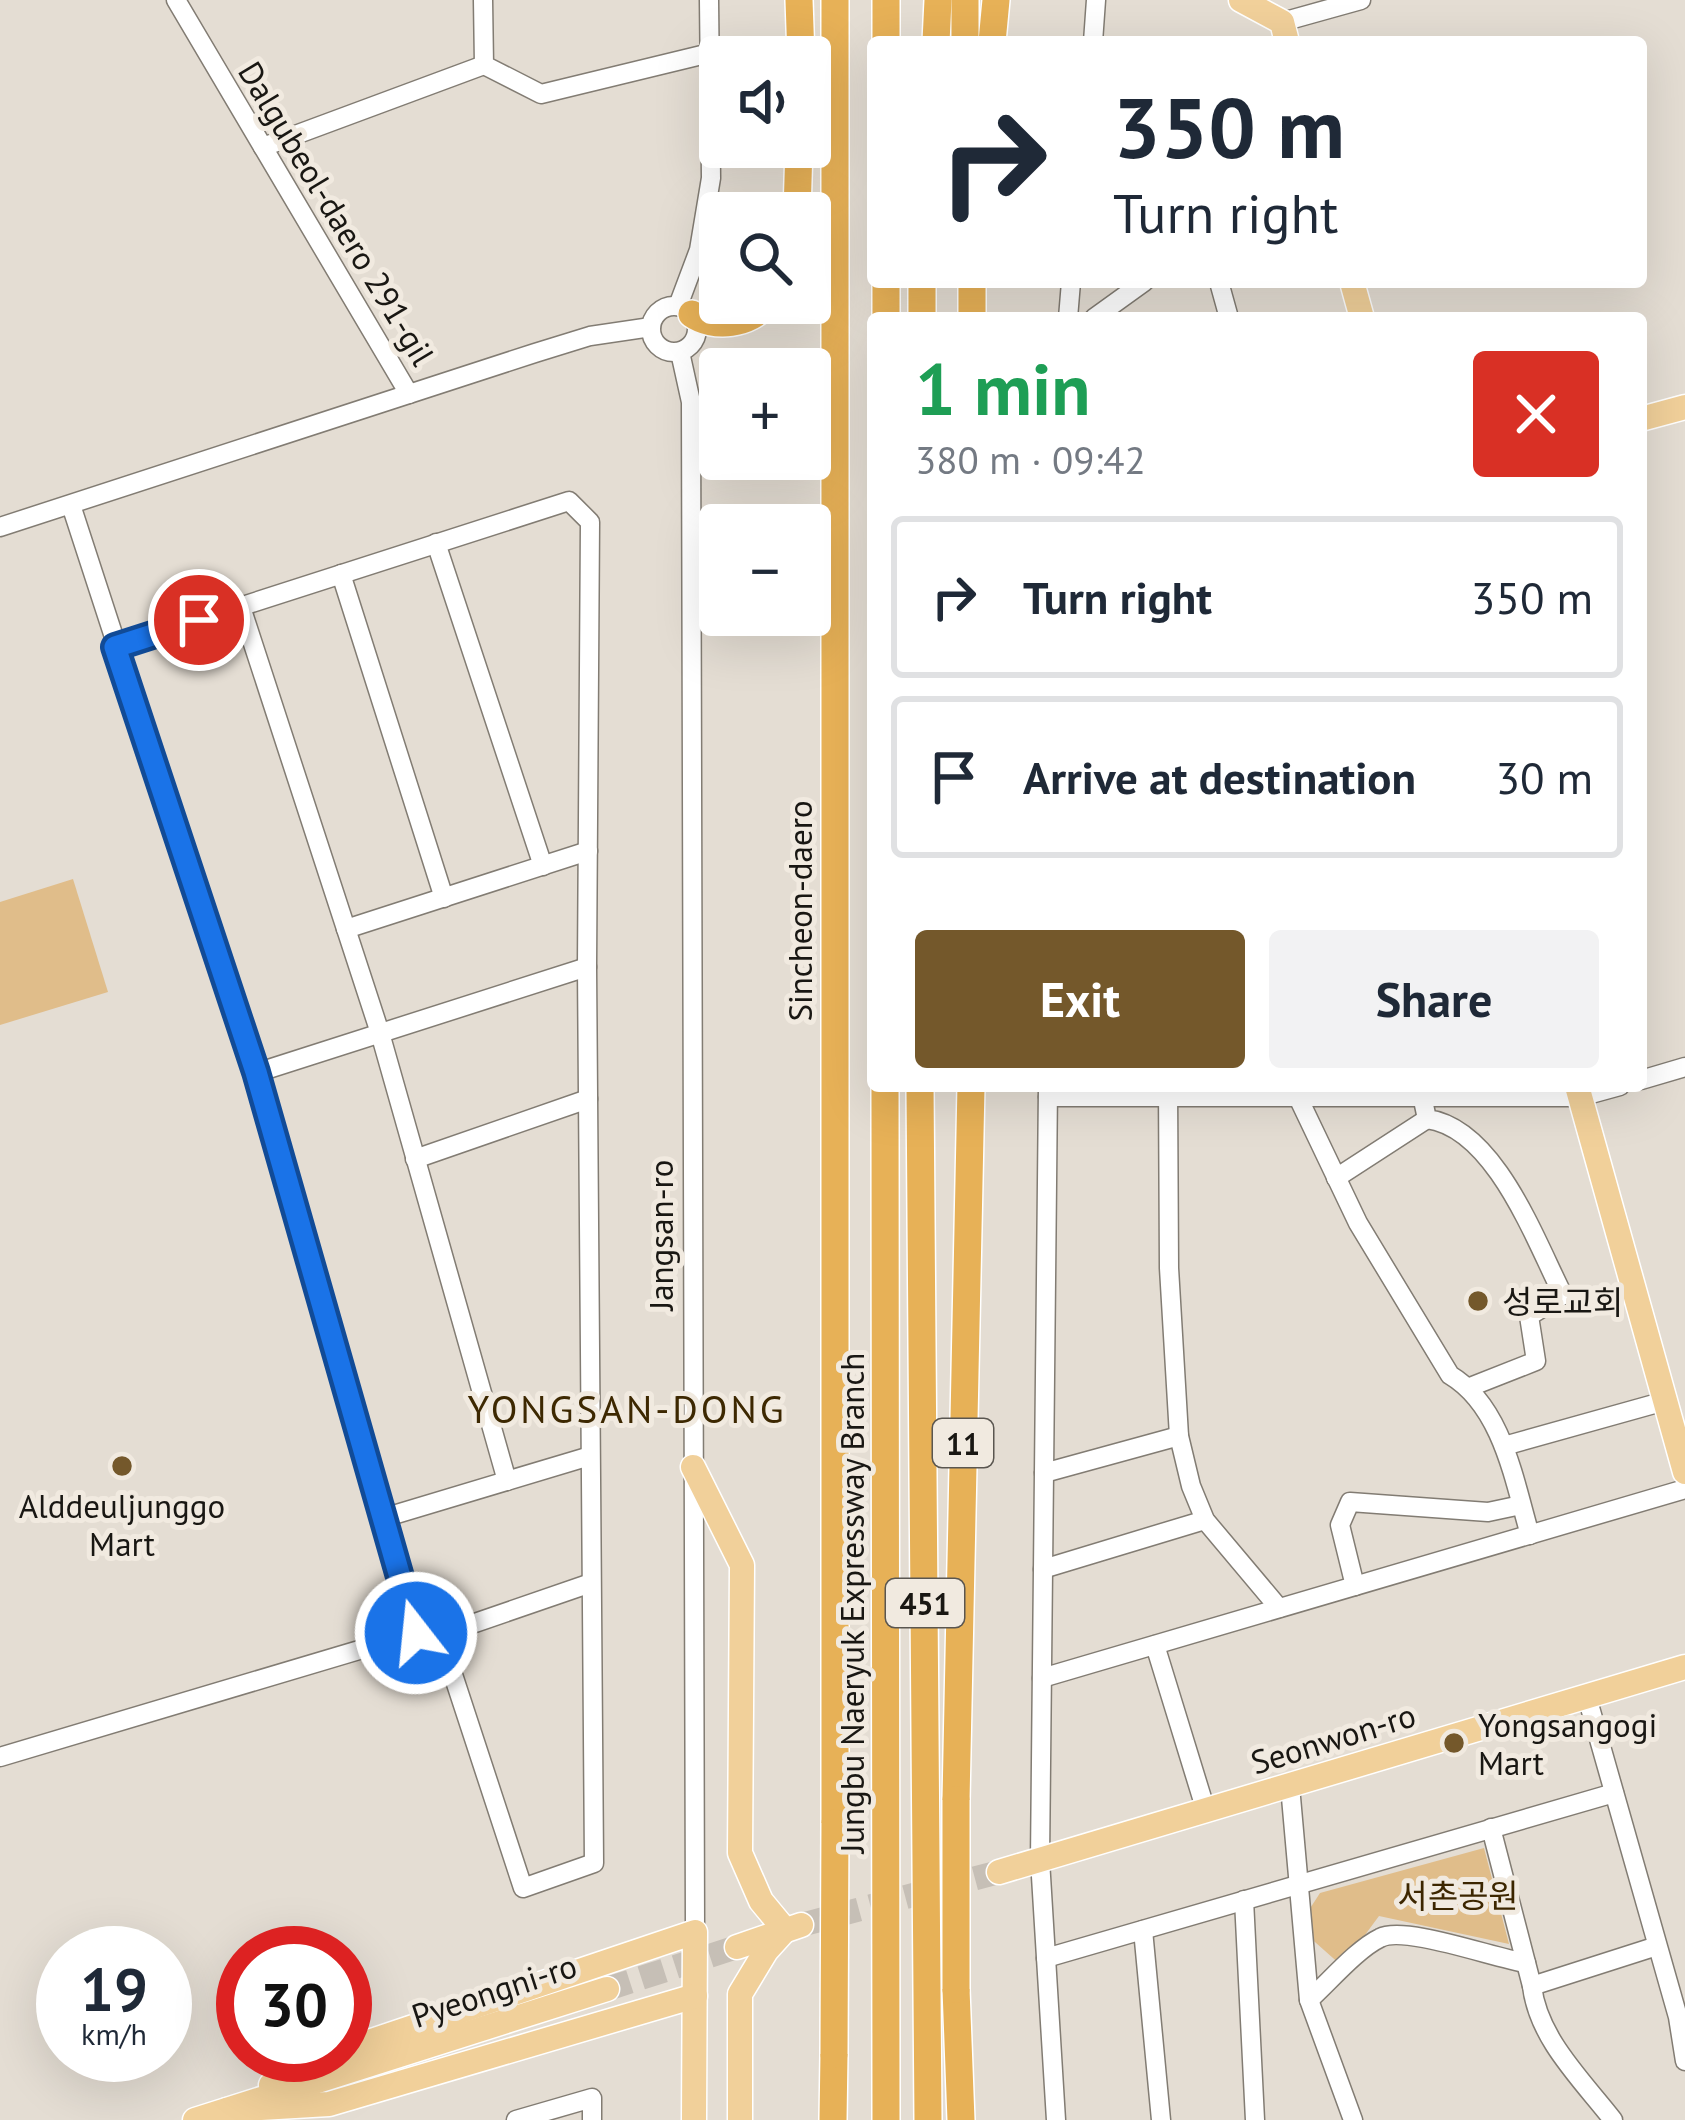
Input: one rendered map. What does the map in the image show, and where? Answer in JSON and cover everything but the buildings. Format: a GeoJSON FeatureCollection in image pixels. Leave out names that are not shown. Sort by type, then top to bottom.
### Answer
{"type":"FeatureCollection","features":[{"type":"Feature","properties":{"kind":"highway"},"geometry":{"type":"LineString","coordinates":[[799,0],[800,36]]}},
{"type":"Feature","properties":{"kind":"highway","name":"Sincheon-daero"},"geometry":{"type":"LineString","coordinates":[[833,2120],[835,0]]}},
{"type":"Feature","properties":{"kind":"highway"},"geometry":{"type":"LineString","coordinates":[[886,0],[886,36]]}},
{"type":"Feature","properties":{"kind":"highway"},"geometry":{"type":"LineString","coordinates":[[936,36],[938,0]]}},
{"type":"Feature","properties":{"kind":"highway"},"geometry":{"type":"LineString","coordinates":[[964,0],[965,36]]}},
{"type":"Feature","properties":{"kind":"highway"},"geometry":{"type":"LineString","coordinates":[[993,36],[996,0]]}},
{"type":"Feature","properties":{"kind":"highway"},"geometry":{"type":"LineString","coordinates":[[685,310],[699,319]]}},
{"type":"Feature","properties":{"kind":"highway","name":"Jungbu Naeryuk Expressway Branch"},"geometry":{"type":"LineString","coordinates":[[885,1092],[886,2120]]}},
{"type":"Feature","properties":{"kind":"highway","name":"451"},"geometry":{"type":"LineString","coordinates":[[920,1092],[928,2120]]}},
{"type":"Feature","properties":{"kind":"highway","name":"11"},"geometry":{"type":"LineString","coordinates":[[961,2120],[956,1800],[971,1092]]}},
{"type":"Feature","properties":{"kind":"main road"},"geometry":{"type":"LineString","coordinates":[[1241,0],[1285,32]]}},
{"type":"Feature","properties":{"kind":"main road"},"geometry":{"type":"LineString","coordinates":[[1647,417],[1685,407]]}},
{"type":"Feature","properties":{"kind":"main road"},"geometry":{"type":"LineString","coordinates":[[1579,1092],[1685,1472]]}},
{"type":"Feature","properties":{"kind":"main road"},"geometry":{"type":"LineString","coordinates":[[693,1467],[742,1565],[740,1853],[761,1901],[793,1928]]}},
{"type":"Feature","properties":{"kind":"main road","name":"Seonwon-ro"},"geometry":{"type":"LineString","coordinates":[[999,1872],[1685,1667]]}},
{"type":"Feature","properties":{"kind":"main road"},"geometry":{"type":"LineString","coordinates":[[737,1947],[793,1928]]}},
{"type":"Feature","properties":{"kind":"main road"},"geometry":{"type":"LineString","coordinates":[[740,2120],[740,1994],[766,1951],[793,1928]]}},
{"type":"Feature","properties":{"kind":"main road"},"geometry":{"type":"LineString","coordinates":[[372,2041],[695,1931]]}},
{"type":"Feature","properties":{"kind":"main road","name":"Jangsan-ro"},"geometry":{"type":"LineString","coordinates":[[694,2120],[695,1931]]}},
{"type":"Feature","properties":{"kind":"main road","name":"Pyeongni-ro"},"geometry":{"type":"LineString","coordinates":[[195,2120],[608,1989]]}},
{"type":"Feature","properties":{"kind":"main road"},"geometry":{"type":"LineString","coordinates":[[227,2110],[328,2104],[694,1996]]}},
{"type":"Feature","properties":{"kind":"main road"},"geometry":{"type":"LineString","coordinates":[[227,2110],[276,2082]]}},
{"type":"Feature","properties":{"kind":"street","name":"Dalgubeol-daero 291-gil"},"geometry":{"type":"LineString","coordinates":[[176,0],[409,394]]}},
{"type":"Feature","properties":{"kind":"street"},"geometry":{"type":"LineString","coordinates":[[483,0],[484,65]]}},
{"type":"Feature","properties":{"kind":"street"},"geometry":{"type":"LineString","coordinates":[[709,0],[710,36]]}},
{"type":"Feature","properties":{"kind":"street"},"geometry":{"type":"LineString","coordinates":[[1093,36],[1096,0]]}},
{"type":"Feature","properties":{"kind":"street"},"geometry":{"type":"LineString","coordinates":[[1285,32],[1360,0]]}},
{"type":"Feature","properties":{"kind":"street"},"geometry":{"type":"LineString","coordinates":[[263,147],[484,65],[541,94],[699,56]]}},
{"type":"Feature","properties":{"kind":"street"},"geometry":{"type":"LineString","coordinates":[[651,327],[659,347],[680,352],[697,336],[685,310],[711,168]]}},
{"type":"Feature","properties":{"kind":"street"},"geometry":{"type":"LineString","coordinates":[[1102,312],[1136,288]]}},
{"type":"Feature","properties":{"kind":"street"},"geometry":{"type":"LineString","coordinates":[[0,526],[590,336],[651,327],[663,309],[685,310]]}},
{"type":"Feature","properties":{"kind":"street","name":"Jangsan-ro"},"geometry":{"type":"LineString","coordinates":[[680,352],[691,402],[695,1931]]}},
{"type":"Feature","properties":{"kind":"street"},"geometry":{"type":"LineString","coordinates":[[115,647],[569,501],[590,522],[587,967],[594,1863],[523,1888],[440,1635]]}},
{"type":"Feature","properties":{"kind":"street"},"geometry":{"type":"LineString","coordinates":[[71,505],[256,1072],[416,1633]]}},
{"type":"Feature","properties":{"kind":"street"},"geometry":{"type":"LineString","coordinates":[[436,543],[542,866]]}},
{"type":"Feature","properties":{"kind":"street"},"geometry":{"type":"LineString","coordinates":[[341,574],[444,898]]}},
{"type":"Feature","properties":{"kind":"street"},"geometry":{"type":"LineString","coordinates":[[241,607],[380,1033],[507,1480]]}},
{"type":"Feature","properties":{"kind":"street"},"geometry":{"type":"LineString","coordinates":[[346,929],[588,851]]}},
{"type":"Feature","properties":{"kind":"street"},"geometry":{"type":"LineString","coordinates":[[256,1072],[587,967]]}},
{"type":"Feature","properties":{"kind":"street"},"geometry":{"type":"LineString","coordinates":[[1647,1078],[1685,1067]]}},
{"type":"Feature","properties":{"kind":"street"},"geometry":{"type":"LineString","coordinates":[[1048,1092],[1040,1860],[1056,2120]]}},
{"type":"Feature","properties":{"kind":"street"},"geometry":{"type":"LineString","coordinates":[[1168,1092],[1169,1268],[1179,1436],[1205,1520],[1279,1609]]}},
{"type":"Feature","properties":{"kind":"street"},"geometry":{"type":"LineString","coordinates":[[1295,1092],[1358,1223],[1450,1375],[1470,1387],[1504,1446],[1530,1535]]}},
{"type":"Feature","properties":{"kind":"street"},"geometry":{"type":"LineString","coordinates":[[1422,1092],[1427,1119]]}},
{"type":"Feature","properties":{"kind":"street"},"geometry":{"type":"LineString","coordinates":[[416,1159],[588,1099]]}},
{"type":"Feature","properties":{"kind":"street"},"geometry":{"type":"LineString","coordinates":[[1336,1178],[1427,1119],[1449,1122],[1502,1174],[1563,1295],[1529,1316],[1536,1361],[1470,1387]]}},
{"type":"Feature","properties":{"kind":"street"},"geometry":{"type":"LineString","coordinates":[[1504,1446],[1665,1401]]}},
{"type":"Feature","properties":{"kind":"street"},"geometry":{"type":"LineString","coordinates":[[1044,1473],[1179,1436]]}},
{"type":"Feature","properties":{"kind":"street"},"geometry":{"type":"LineString","coordinates":[[382,1518],[590,1456]]}},
{"type":"Feature","properties":{"kind":"street"},"geometry":{"type":"LineString","coordinates":[[1042,1678],[1685,1489]]}},
{"type":"Feature","properties":{"kind":"street"},"geometry":{"type":"LineString","coordinates":[[1355,1586],[1340,1525],[1350,1502],[1487,1512],[1521,1505]]}},
{"type":"Feature","properties":{"kind":"street"},"geometry":{"type":"LineString","coordinates":[[1043,1569],[1205,1520]]}},
{"type":"Feature","properties":{"kind":"street"},"geometry":{"type":"LineString","coordinates":[[0,1757],[416,1633],[440,1635],[591,1583]]}},
{"type":"Feature","properties":{"kind":"street"},"geometry":{"type":"LineString","coordinates":[[1155,1645],[1206,1810]]}},
{"type":"Feature","properties":{"kind":"street"},"geometry":{"type":"LineString","coordinates":[[1587,1697],[1678,2017],[1685,2061]]}},
{"type":"Feature","properties":{"kind":"street"},"geometry":{"type":"LineString","coordinates":[[1290,1786],[1309,2000],[1346,2117]]}},
{"type":"Feature","properties":{"kind":"street"},"geometry":{"type":"LineString","coordinates":[[1046,1958],[1614,1792]]}},
{"type":"Feature","properties":{"kind":"street"},"geometry":{"type":"LineString","coordinates":[[1491,1828],[1535,2012],[1612,2120]]}},
{"type":"Feature","properties":{"kind":"street"},"geometry":{"type":"LineString","coordinates":[[1244,1900],[1256,2120]]}},
{"type":"Feature","properties":{"kind":"street"},"geometry":{"type":"LineString","coordinates":[[1144,1930],[1162,2120]]}},
{"type":"Feature","properties":{"kind":"street"},"geometry":{"type":"LineString","coordinates":[[1309,2000],[1380,1937],[1403,1932],[1526,1963]]}},
{"type":"Feature","properties":{"kind":"street"},"geometry":{"type":"LineString","coordinates":[[1532,1986],[1657,1946]]}},
{"type":"Feature","properties":{"kind":"street"},"geometry":{"type":"LineString","coordinates":[[516,2120],[592,2098],[592,2120]]}},
{"type":"Feature","properties":{"kind":"green space"},"geometry":{"type":"Polygon","coordinates":[[[73,879],[108,992],[0,1025],[0,902],[73,879]]]}},
{"type":"Feature","properties":{"kind":"green space","name":"서촌공원"},"geometry":{"type":"Polygon","coordinates":[[[1484,1848],[1509,1944],[1379,1916],[1342,1966],[1298,1927],[1320,1893],[1484,1848]]]}},
{"type":"Feature","properties":{"kind":"tunnel"},"geometry":{"type":"LineString","coordinates":[[801,1925],[999,1872]]}},
{"type":"Feature","properties":{"kind":"tunnel"},"geometry":{"type":"LineString","coordinates":[[607,1989],[737,1947]]}},
{"type":"Feature","properties":{"kind":"place","name":"성로교회"},"geometry":{"type":"Point","coordinates":[1478,1301]}},
{"type":"Feature","properties":{"kind":"place","name":"Alddeuljunggo Mart"},"geometry":{"type":"Point","coordinates":[122,1466]}},
{"type":"Feature","properties":{"kind":"place","name":"Yongsangogi Mart"},"geometry":{"type":"Point","coordinates":[1454,1743]}},
{"type":"Feature","properties":{"kind":"district","name":"YONGSAN-DONG"},"geometry":{"type":"Point","coordinates":[627,1408]}},
{"type":"Feature","properties":{"kind":"route"},"geometry":{"type":"LineString","coordinates":[[199,620],[115,647],[256,1072],[416,1633]]}}]}
